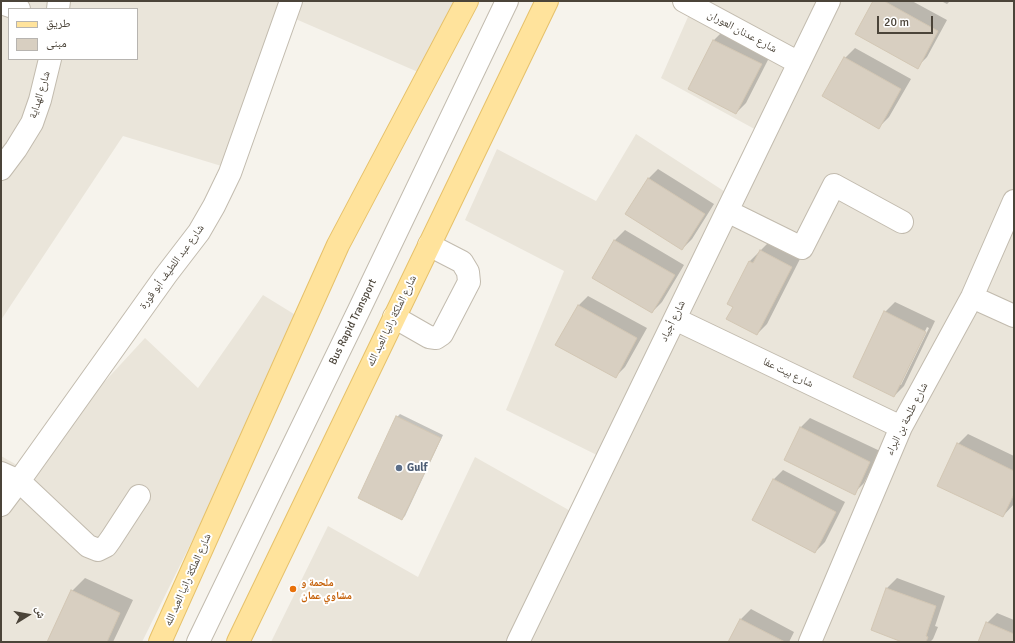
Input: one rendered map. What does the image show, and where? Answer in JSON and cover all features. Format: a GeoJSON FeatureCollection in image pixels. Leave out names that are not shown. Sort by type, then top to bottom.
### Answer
{"type":"FeatureCollection","features":[{"type":"Feature","properties":{"kind":"main road","name":"شارع الملكة رانيا العبد الله"},"geometry":{"type":"LineString","coordinates":[[160,642],[338,245],[467,1]]}},
{"type":"Feature","properties":{"kind":"main road","name":"شارع الملكة رانيا العبد الله"},"geometry":{"type":"LineString","coordinates":[[238,642],[547,1]]}},
{"type":"Feature","properties":{"kind":"street","name":"شارع عبد اللطيف أبو قورة"},"geometry":{"type":"LineString","coordinates":[[1,505],[10,477],[199,232],[214,206],[230,173],[290,1]]}},
{"type":"Feature","properties":{"kind":"street","name":"Bus Rapid Transport"},"geometry":{"type":"LineString","coordinates":[[198,642],[507,1]]}},
{"type":"Feature","properties":{"kind":"street","name":"Bus Rapid Transport"},"geometry":{"type":"LineString","coordinates":[[207,642],[338,374],[515,1]]}},
{"type":"Feature","properties":{"kind":"street","name":"شارع عدنان العوران"},"geometry":{"type":"LineString","coordinates":[[684,1],[799,63]]}},
{"type":"Feature","properties":{"kind":"street","name":"شارع أجياد"},"geometry":{"type":"LineString","coordinates":[[518,642],[829,1]]}},
{"type":"Feature","properties":{"kind":"street"},"geometry":{"type":"LineString","coordinates":[[1,3],[16,8]]}},
{"type":"Feature","properties":{"kind":"street","name":"شارع الهداية"},"geometry":{"type":"LineString","coordinates":[[1,169],[16,149],[32,123],[40,100],[50,60]]}},
{"type":"Feature","properties":{"kind":"street"},"geometry":{"type":"LineString","coordinates":[[727,211],[802,248],[834,185],[902,222]]}},
{"type":"Feature","properties":{"kind":"street","name":"شارع طلحة بن البراء"},"geometry":{"type":"LineString","coordinates":[[810,642],[901,427],[972,297],[1014,201]]}},
{"type":"Feature","properties":{"kind":"street"},"geometry":{"type":"LineString","coordinates":[[394,317],[429,337],[436,338],[442,334],[469,282],[468,272],[462,262],[429,245]]}},
{"type":"Feature","properties":{"kind":"street"},"geometry":{"type":"LineString","coordinates":[[972,297],[1014,316]]}},
{"type":"Feature","properties":{"kind":"street","name":"شارع بيت عفا"},"geometry":{"type":"LineString","coordinates":[[674,319],[901,427]]}},
{"type":"Feature","properties":{"kind":"street"},"geometry":{"type":"LineString","coordinates":[[10,477],[88,546],[98,550],[106,546],[139,496]]}},
{"type":"Feature","properties":{"kind":"shaded area"},"geometry":{"type":"Polygon","coordinates":[[[1,1],[460,1],[418,72],[291,17],[228,168],[123,136],[1,320],[1,1]]]}},
{"type":"Feature","properties":{"kind":"shaded area"},"geometry":{"type":"Polygon","coordinates":[[[695,1],[1014,1],[1014,642],[271,642],[328,526],[418,577],[475,457],[581,517],[615,464],[506,410],[564,271],[465,220],[497,149],[596,201],[636,134],[730,195],[760,132],[661,78],[695,1]]]}},
{"type":"Feature","properties":{"kind":"shaded area"},"geometry":{"type":"Polygon","coordinates":[[[263,295],[302,319],[142,642],[1,642],[1,456],[24,469],[145,338],[198,388],[263,295]]]}},
{"type":"Feature","properties":{"kind":"building"},"geometry":{"type":"Polygon","coordinates":[[[873,1],[884,1],[938,31],[918,69],[855,34],[873,1]]]}},
{"type":"Feature","properties":{"kind":"building"},"geometry":{"type":"Polygon","coordinates":[[[713,40],[762,64],[736,114],[688,89],[713,40]]]}},
{"type":"Feature","properties":{"kind":"building"},"geometry":{"type":"Polygon","coordinates":[[[844,57],[901,89],[879,129],[822,96],[844,57]]]}},
{"type":"Feature","properties":{"kind":"building"},"geometry":{"type":"Polygon","coordinates":[[[648,178],[705,214],[682,250],[625,214],[648,178]]]}},
{"type":"Feature","properties":{"kind":"building"},"geometry":{"type":"Polygon","coordinates":[[[614,240],[675,275],[652,313],[592,278],[614,240]]]}},
{"type":"Feature","properties":{"kind":"building"},"geometry":{"type":"Polygon","coordinates":[[[760,250],[792,267],[757,335],[726,319],[733,307],[727,304],[749,261],[753,263],[760,250]]]}},
{"type":"Feature","properties":{"kind":"building"},"geometry":{"type":"Polygon","coordinates":[[[578,305],[637,338],[616,378],[555,345],[578,305]]]}},
{"type":"Feature","properties":{"kind":"building"},"geometry":{"type":"Polygon","coordinates":[[[884,311],[926,332],[894,397],[853,377],[884,311]]]}},
{"type":"Feature","properties":{"kind":"building","name":"Gulf"},"geometry":{"type":"Polygon","coordinates":[[[396,416],[441,438],[402,520],[358,498],[396,416]]]}},
{"type":"Feature","properties":{"kind":"building"},"geometry":{"type":"Polygon","coordinates":[[[800,427],[870,462],[855,495],[784,460],[800,427]]]}},
{"type":"Feature","properties":{"kind":"building"},"geometry":{"type":"Polygon","coordinates":[[[957,443],[1014,471],[1014,494],[1003,517],[937,486],[957,443]]]}},
{"type":"Feature","properties":{"kind":"building"},"geometry":{"type":"Polygon","coordinates":[[[773,479],[836,512],[815,553],[752,520],[773,479]]]}},
{"type":"Feature","properties":{"kind":"building"},"geometry":{"type":"Polygon","coordinates":[[[886,588],[936,606],[926,636],[928,637],[926,642],[902,642],[871,630],[886,588]]]}},
{"type":"Feature","properties":{"kind":"building"},"geometry":{"type":"Polygon","coordinates":[[[71,590],[120,613],[107,642],[47,642],[71,590]]]}},
{"type":"Feature","properties":{"kind":"building"},"geometry":{"type":"Polygon","coordinates":[[[740,619],[785,642],[728,642],[740,619]]]}},
{"type":"Feature","properties":{"kind":"building"},"geometry":{"type":"Polygon","coordinates":[[[986,622],[1014,634],[1014,642],[978,642],[986,622]]]}},
{"type":"Feature","properties":{"kind":"place","name":"Gulf"},"geometry":{"type":"Point","coordinates":[399,468]}},
{"type":"Feature","properties":{"kind":"place","name":"ملحمة و مشاوي عمان"},"geometry":{"type":"Point","coordinates":[293,589]}}]}
